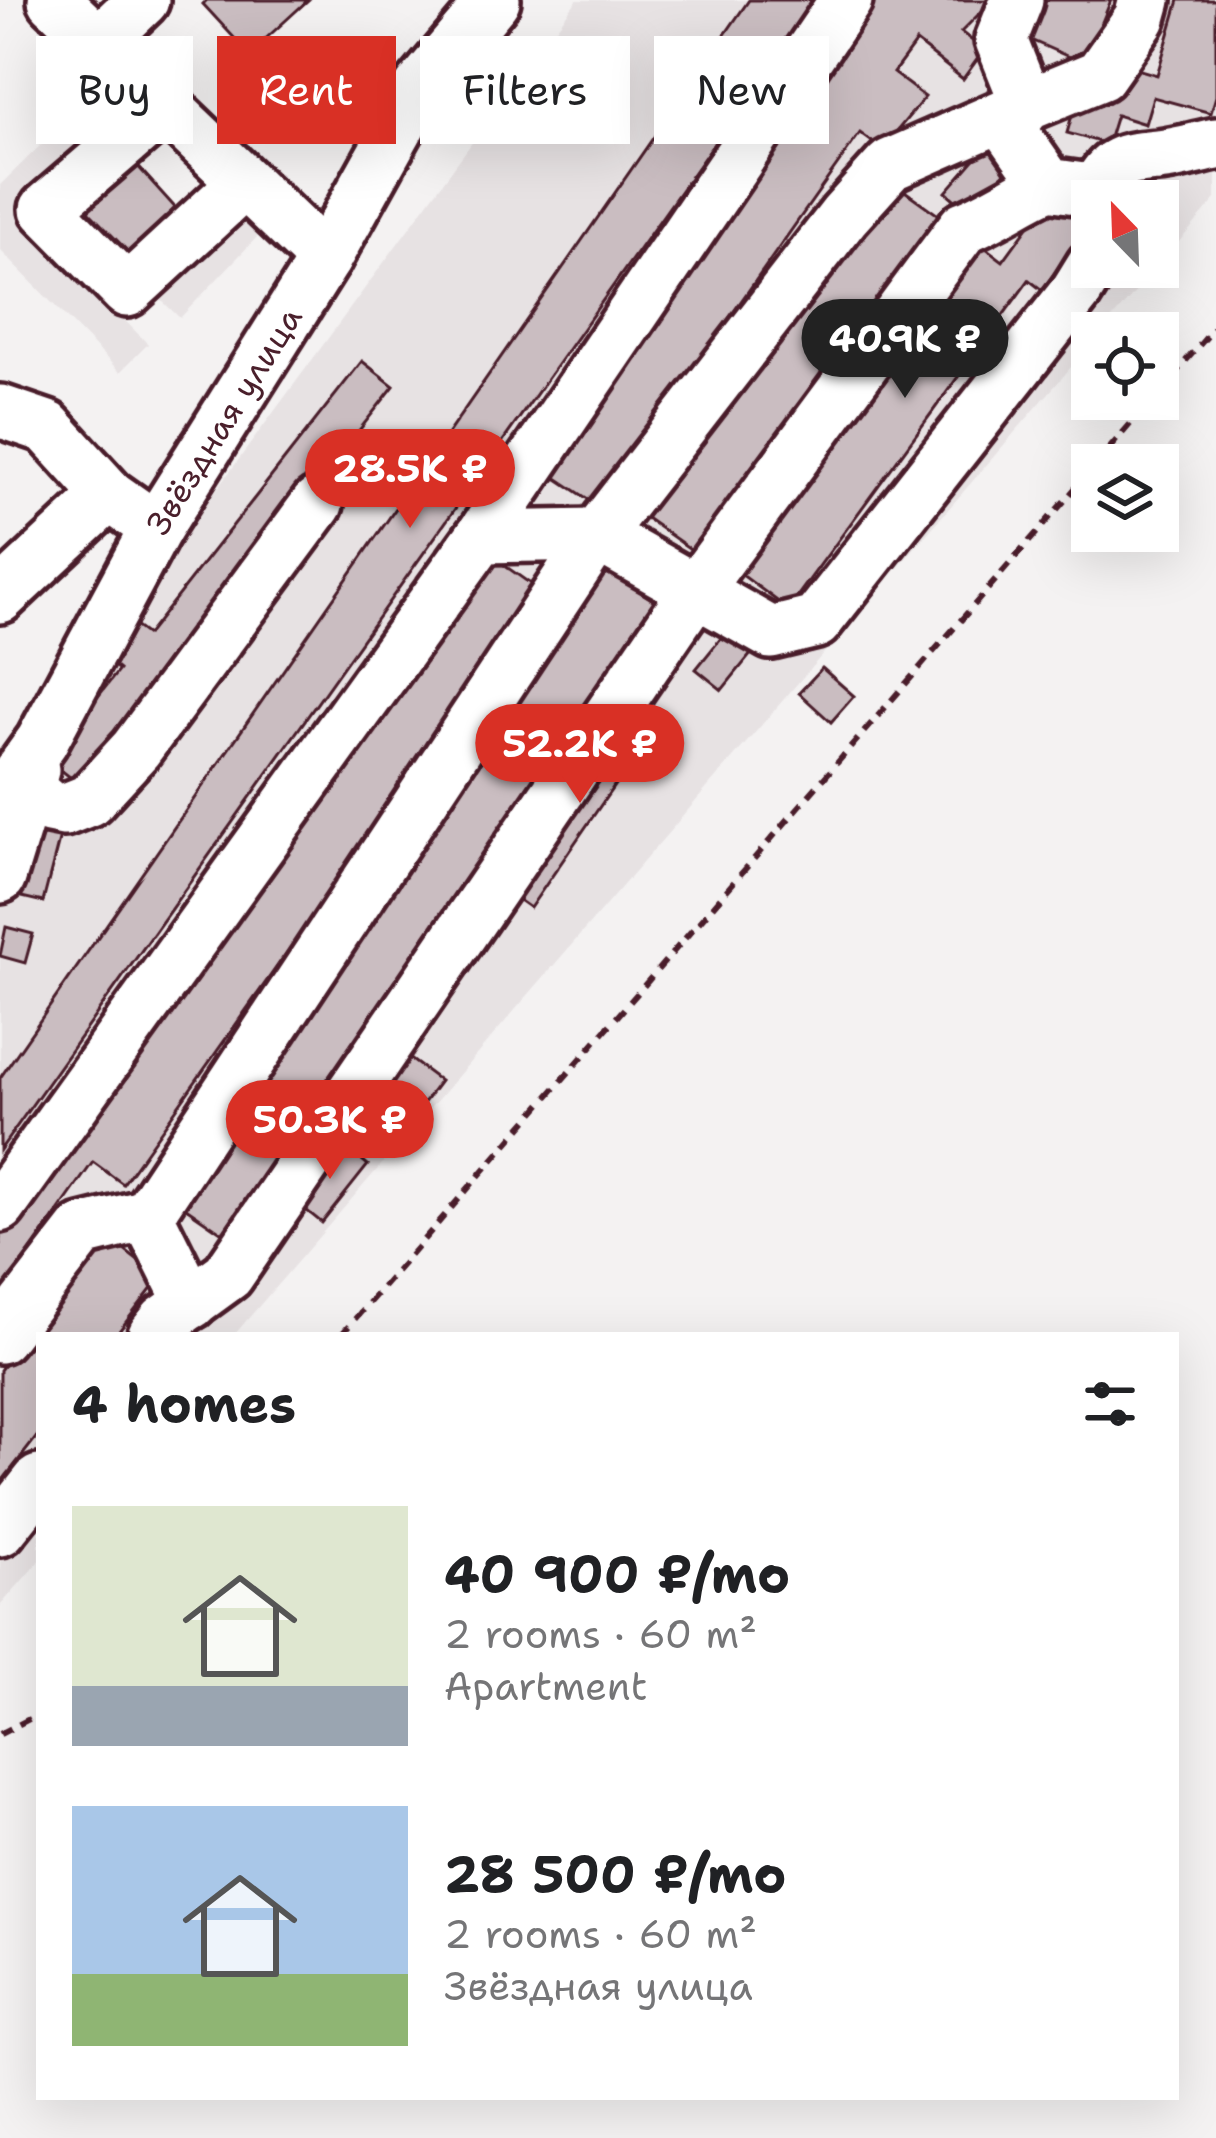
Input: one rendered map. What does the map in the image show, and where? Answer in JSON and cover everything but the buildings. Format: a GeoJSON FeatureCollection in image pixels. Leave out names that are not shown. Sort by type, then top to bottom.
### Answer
{"type":"FeatureCollection","features":[{"type":"Feature","properties":{"kind":"street","name":"Звёздная улица"},"geometry":{"type":"LineString","coordinates":[[54,0],[93,36]]}},
{"type":"Feature","properties":{"kind":"street"},"geometry":{"type":"LineString","coordinates":[[105,36],[143,0]]}},
{"type":"Feature","properties":{"kind":"street","name":"Звёздная улица"},"geometry":{"type":"LineString","coordinates":[[0,597],[109,495],[156,528],[325,260],[420,88],[494,0]]}},
{"type":"Feature","properties":{"kind":"street"},"geometry":{"type":"LineString","coordinates":[[0,1205],[481,537],[846,0]]}},
{"type":"Feature","properties":{"kind":"street"},"geometry":{"type":"LineString","coordinates":[[1017,0],[1001,40],[1028,105]]}},
{"type":"Feature","properties":{"kind":"street"},"geometry":{"type":"LineString","coordinates":[[0,1337],[82,1231],[147,1216],[597,535],[844,216],[890,166],[1100,75],[1140,18],[1145,0]]}},
{"type":"Feature","properties":{"kind":"street"},"geometry":{"type":"LineString","coordinates":[[1028,105],[1009,128],[1071,182]]}},
{"type":"Feature","properties":{"kind":"street","name":"Звёздная улица"},"geometry":{"type":"LineString","coordinates":[[193,133],[325,260]]}},
{"type":"Feature","properties":{"kind":"street"},"geometry":{"type":"LineString","coordinates":[[122,144],[46,209],[127,291],[244,183]]}},
{"type":"Feature","properties":{"kind":"street"},"geometry":{"type":"LineString","coordinates":[[1096,180],[1111,166],[1135,155],[1158,156],[1216,144]]}},
{"type":"Feature","properties":{"kind":"street"},"geometry":{"type":"LineString","coordinates":[[147,1216],[172,1319],[228,1275],[694,591],[964,227],[998,213],[1018,197],[1071,193]]}},
{"type":"Feature","properties":{"kind":"street"},"geometry":{"type":"LineString","coordinates":[[481,537],[597,535],[771,633],[816,622],[1078,288]]}},
{"type":"Feature","properties":{"kind":"street"},"geometry":{"type":"LineString","coordinates":[[0,411],[47,427],[109,495]]}},
{"type":"Feature","properties":{"kind":"street"},"geometry":{"type":"LineString","coordinates":[[23,777],[49,807],[64,810],[89,800],[136,749],[317,504]]}},
{"type":"Feature","properties":{"kind":"street"},"geometry":{"type":"LineString","coordinates":[[0,878],[23,777],[156,528]]}},
{"type":"Feature","properties":{"kind":"street"},"geometry":{"type":"LineString","coordinates":[[0,1530],[36,1484]]}},
{"type":"Feature","properties":{"kind":"path"},"geometry":{"type":"LineString","coordinates":[[1179,368],[1216,326]]}},
{"type":"Feature","properties":{"kind":"path"},"geometry":{"type":"LineString","coordinates":[[1114,444],[1134,420]]}},
{"type":"Feature","properties":{"kind":"path"},"geometry":{"type":"LineString","coordinates":[[344,1332],[1071,494]]}},
{"type":"Feature","properties":{"kind":"path"},"geometry":{"type":"LineString","coordinates":[[0,1734],[36,1716]]}},
{"type":"Feature","properties":{"kind":"shaded area"},"geometry":{"type":"Polygon","coordinates":[[[577,0],[1216,0],[1216,199],[1179,242],[1179,180],[1071,180],[1071,288],[1139,288],[1118,312],[1071,312],[1071,367],[237,1332],[36,1332],[36,1564],[0,1606],[0,784],[471,144],[630,144],[630,36],[551,36],[577,0]]]}},
{"type":"Feature","properties":{"kind":"shaded area"},"geometry":{"type":"Polygon","coordinates":[[[42,144],[86,144],[18,212],[148,344],[120,372],[0,250],[0,185],[42,144]]]}},
{"type":"Feature","properties":{"kind":"shaded area"},"geometry":{"type":"Polygon","coordinates":[[[237,216],[258,236],[180,318],[158,297],[237,216]]]}}]}
